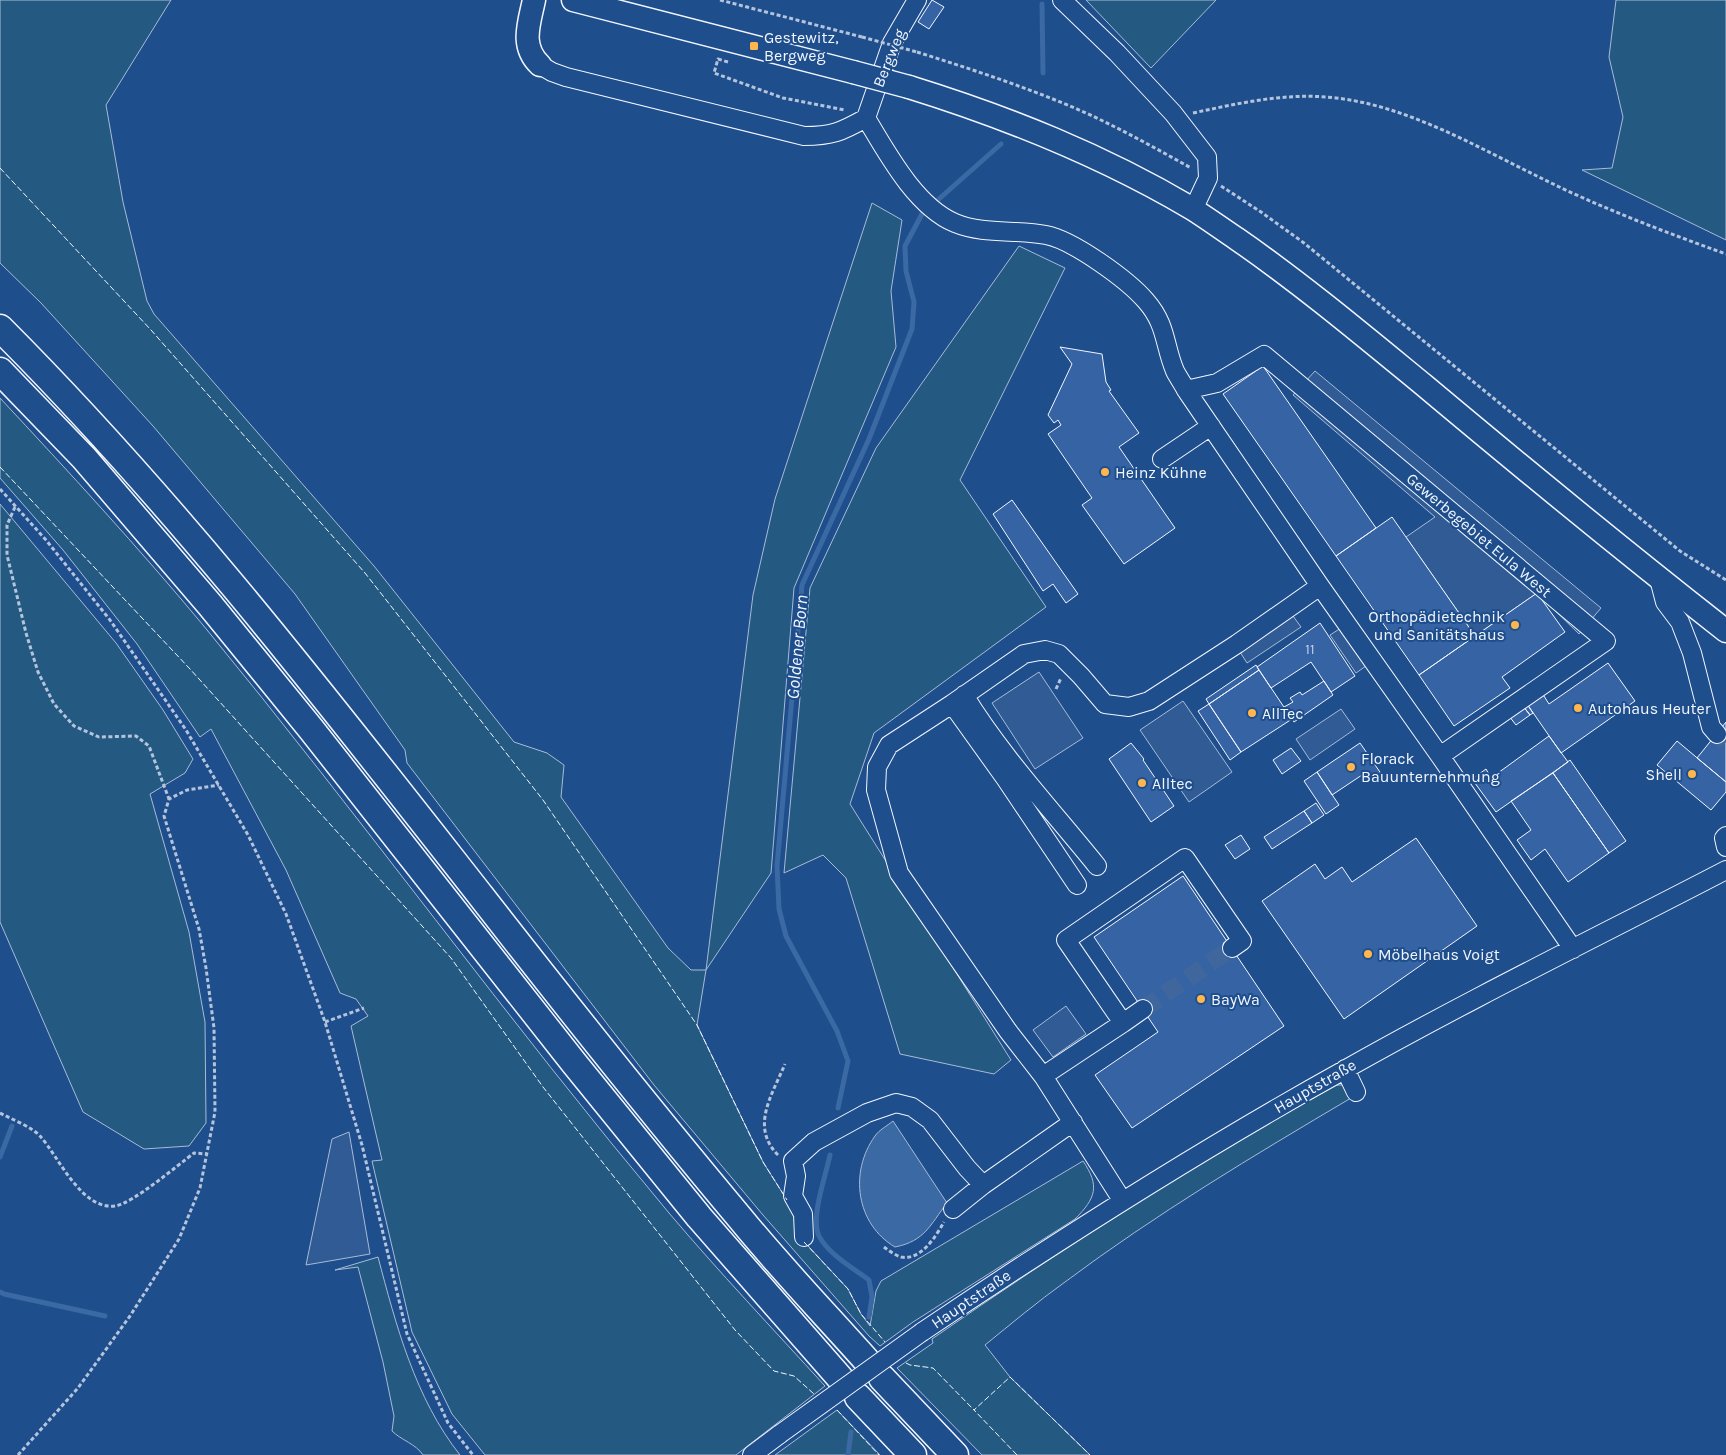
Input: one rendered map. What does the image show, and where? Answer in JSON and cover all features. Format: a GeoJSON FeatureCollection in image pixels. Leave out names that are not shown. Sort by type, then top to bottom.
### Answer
{"type":"FeatureCollection","features":[{"type":"Feature","properties":{"kind":"highway"},"geometry":{"type":"LineString","coordinates":[[0,328],[103,434],[238,591],[342,718],[610,1059],[729,1206],[874,1369],[955,1455]]}},
{"type":"Feature","properties":{"kind":"highway"},"geometry":{"type":"LineString","coordinates":[[0,371],[84,458],[204,598],[311,729],[556,1040],[693,1209],[840,1378]]}},
{"type":"Feature","properties":{"kind":"highway"},"geometry":{"type":"LineString","coordinates":[[858,1397],[913,1455]]}},
{"type":"Feature","properties":{"kind":"main road"},"geometry":{"type":"LineString","coordinates":[[534,0],[527,36],[528,48],[532,58],[540,65]]}},
{"type":"Feature","properties":{"kind":"main road"},"geometry":{"type":"LineString","coordinates":[[573,0],[853,72],[965,104],[1034,130],[1131,175],[1193,210],[1268,260],[1359,332],[1659,579],[1726,631]]}},
{"type":"Feature","properties":{"kind":"street","name":"Bergweg"},"geometry":{"type":"LineString","coordinates":[[859,115],[889,46],[917,0]]}},
{"type":"Feature","properties":{"kind":"street"},"geometry":{"type":"LineString","coordinates":[[1062,0],[1117,53],[1173,113],[1207,157],[1208,178],[1193,210]]}},
{"type":"Feature","properties":{"kind":"street"},"geometry":{"type":"LineString","coordinates":[[540,65],[566,77],[804,136],[824,136],[842,132],[859,115],[896,168],[930,206],[955,223],[974,229],[1046,235],[1059,239],[1112,272],[1145,300],[1156,314],[1165,334],[1174,370],[1186,390],[1573,949]]}},
{"type":"Feature","properties":{"kind":"street","name":"Gewerbegebiet Eula West"},"geometry":{"type":"LineString","coordinates":[[1186,390],[1216,383],[1264,355],[1606,641],[1440,756]]}},
{"type":"Feature","properties":{"kind":"street"},"geometry":{"type":"LineString","coordinates":[[1162,459],[1211,426]]}},
{"type":"Feature","properties":{"kind":"street"},"geometry":{"type":"LineString","coordinates":[[1659,579],[1665,602],[1680,622],[1692,653],[1711,727],[1717,734]]}},
{"type":"Feature","properties":{"kind":"street"},"geometry":{"type":"LineString","coordinates":[[1122,1200],[1043,1076],[1008,1031],[899,873],[876,790],[876,767],[888,745],[1024,654],[1045,650],[1059,654],[1105,704],[1129,707],[1150,701],[1238,644],[1320,586]]}},
{"type":"Feature","properties":{"kind":"street"},"geometry":{"type":"LineString","coordinates":[[958,699],[979,719],[1012,765],[1097,866]]}},
{"type":"Feature","properties":{"kind":"street"},"geometry":{"type":"LineString","coordinates":[[958,699],[1005,778],[1077,885]]}},
{"type":"Feature","properties":{"kind":"street"},"geometry":{"type":"LineString","coordinates":[[1123,1023],[1066,940],[1184,858],[1242,941],[1232,948]]}},
{"type":"Feature","properties":{"kind":"street","name":"Hauptstraße"},"geometry":{"type":"LineString","coordinates":[[752,1455],[922,1332],[1122,1200],[1253,1122],[1457,1007],[1726,870]]}},
{"type":"Feature","properties":{"kind":"street"},"geometry":{"type":"LineString","coordinates":[[1043,1076],[1143,1009]]}},
{"type":"Feature","properties":{"kind":"street"},"geometry":{"type":"LineString","coordinates":[[1345,1069],[1356,1092]]}},
{"type":"Feature","properties":{"kind":"street"},"geometry":{"type":"LineString","coordinates":[[804,1237],[803,1214],[793,1196],[796,1176],[793,1161],[814,1142],[867,1113],[896,1103],[912,1107],[930,1120],[967,1168],[983,1185]]}},
{"type":"Feature","properties":{"kind":"street"},"geometry":{"type":"LineString","coordinates":[[953,1209],[983,1185],[1073,1122]]}},
{"type":"Feature","properties":{"kind":"path"},"geometry":{"type":"LineString","coordinates":[[720,0],[917,52],[1005,81],[1086,113],[1129,134],[1208,178],[1261,212],[1304,243],[1680,551],[1726,580]]}},
{"type":"Feature","properties":{"kind":"path"},"geometry":{"type":"LineString","coordinates":[[728,62],[718,59],[714,73],[783,98],[859,115]]}},
{"type":"Feature","properties":{"kind":"path"},"geometry":{"type":"LineString","coordinates":[[1173,113],[1191,114],[1286,96],[1336,98],[1390,109],[1468,141],[1545,180],[1667,232],[1726,254]]}},
{"type":"Feature","properties":{"kind":"path"},"geometry":{"type":"LineString","coordinates":[[0,489],[46,540],[110,620],[186,730],[248,835],[286,914],[326,1022],[362,1145],[407,1334],[448,1422],[473,1455]]}},
{"type":"Feature","properties":{"kind":"path"},"geometry":{"type":"LineString","coordinates":[[16,506],[7,525],[7,555],[26,633],[38,672],[54,704],[74,726],[99,737],[136,736],[149,746],[169,799],[164,816],[199,929],[206,968],[214,1028],[215,1112],[200,1188],[179,1239],[130,1316],[78,1388],[18,1455]]}},
{"type":"Feature","properties":{"kind":"path"},"geometry":{"type":"LineString","coordinates":[[169,799],[187,790],[219,785]]}},
{"type":"Feature","properties":{"kind":"path"},"geometry":{"type":"LineString","coordinates":[[326,1022],[364,1008]]}},
{"type":"Feature","properties":{"kind":"path"},"geometry":{"type":"LineString","coordinates":[[785,1064],[765,1112],[763,1127],[769,1143],[777,1155],[793,1161]]}},
{"type":"Feature","properties":{"kind":"path"},"geometry":{"type":"LineString","coordinates":[[0,1113],[38,1134],[84,1196],[99,1204],[115,1206],[133,1198],[194,1153],[207,1154]]}},
{"type":"Feature","properties":{"kind":"path"},"geometry":{"type":"LineString","coordinates":[[884,1247],[906,1258],[922,1251],[953,1209]]}},
{"type":"Feature","properties":{"kind":"shaded area"},"geometry":{"type":"Polygon","coordinates":[[[0,0],[171,0],[106,105],[123,202],[147,301],[154,314],[374,566],[514,742],[547,753],[564,765],[561,797],[668,948],[691,970],[706,970],[697,1025],[763,1162],[797,1216],[797,1234],[848,1289],[861,1314],[870,1326],[876,1291],[881,1281],[1083,1161],[1092,1178],[1093,1192],[1088,1205],[1075,1219],[913,1322],[880,1346],[869,1336],[763,1215],[654,1085],[407,763],[405,750],[295,594],[153,426],[41,303],[0,263],[0,0]]]}},
{"type":"Feature","properties":{"kind":"shaded area"},"geometry":{"type":"Polygon","coordinates":[[[1086,0],[1216,0],[1151,68],[1086,0]]]}},
{"type":"Feature","properties":{"kind":"shaded area"},"geometry":{"type":"Polygon","coordinates":[[[1616,0],[1726,0],[1726,240],[1582,170],[1612,168],[1623,117],[1609,57],[1616,0]]]}},
{"type":"Feature","properties":{"kind":"shaded area"},"geometry":{"type":"Polygon","coordinates":[[[872,203],[902,220],[891,291],[896,347],[794,588],[771,873],[706,970],[753,595],[775,499],[872,203]]]}},
{"type":"Feature","properties":{"kind":"shaded area"},"geometry":{"type":"Polygon","coordinates":[[[1019,246],[1065,268],[960,480],[1046,607],[874,733],[850,804],[1011,1060],[994,1074],[900,1054],[846,878],[823,855],[784,873],[810,588],[876,448],[1019,246]]]}},
{"type":"Feature","properties":{"kind":"shaded area"},"geometry":{"type":"Polygon","coordinates":[[[1315,371],[1601,608],[1579,634],[1537,593],[1475,636],[1406,537],[1435,517],[1293,395],[1315,371]]]}},
{"type":"Feature","properties":{"kind":"shaded area"},"geometry":{"type":"Polygon","coordinates":[[[0,398],[154,567],[203,625],[320,771],[609,1141],[688,1235],[825,1386],[736,1455],[485,1455],[452,1414],[412,1332],[372,1161],[382,1160],[351,1026],[368,1016],[356,999],[340,993],[286,870],[211,729],[200,737],[137,644],[63,550],[0,478],[0,398]]]}},
{"type":"Feature","properties":{"kind":"shaded area"},"geometry":{"type":"Polygon","coordinates":[[[0,504],[116,643],[163,710],[193,759],[185,773],[150,794],[189,932],[205,1022],[206,1123],[189,1146],[144,1149],[83,1112],[0,922],[0,504]]]}},
{"type":"Feature","properties":{"kind":"shaded area"},"geometry":{"type":"Polygon","coordinates":[[[1293,616],[1301,627],[1247,663],[1240,652],[1293,616]]]}},
{"type":"Feature","properties":{"kind":"shaded area"},"geometry":{"type":"Polygon","coordinates":[[[1341,628],[1366,666],[1356,673],[1330,635],[1341,628]]]}},
{"type":"Feature","properties":{"kind":"shaded area"},"geometry":{"type":"Polygon","coordinates":[[[1039,672],[1083,738],[1035,769],[992,703],[1039,672]]]}},
{"type":"Feature","properties":{"kind":"shaded area"},"geometry":{"type":"Polygon","coordinates":[[[1183,701],[1232,772],[1189,802],[1140,730],[1183,701]]]}},
{"type":"Feature","properties":{"kind":"shaded area"},"geometry":{"type":"Polygon","coordinates":[[[1341,709],[1355,729],[1310,760],[1296,739],[1341,709]]]}},
{"type":"Feature","properties":{"kind":"shaded area"},"geometry":{"type":"Polygon","coordinates":[[[1066,1006],[1086,1034],[1053,1057],[1033,1030],[1066,1006]]]}},
{"type":"Feature","properties":{"kind":"shaded area"},"geometry":{"type":"Polygon","coordinates":[[[1336,1085],[1343,1085],[1351,1098],[1241,1164],[1134,1233],[1024,1313],[985,1345],[1010,1377],[1090,1455],[982,1455],[897,1368],[933,1343],[932,1339],[1081,1239],[1233,1144],[1336,1085]]]}},
{"type":"Feature","properties":{"kind":"shaded area"},"geometry":{"type":"Polygon","coordinates":[[[893,1121],[947,1203],[926,1231],[913,1241],[895,1247],[882,1237],[872,1225],[865,1211],[860,1181],[862,1165],[867,1150],[877,1134],[893,1121]]]}},
{"type":"Feature","properties":{"kind":"shaded area"},"geometry":{"type":"Polygon","coordinates":[[[349,1132],[370,1254],[306,1265],[332,1139],[349,1132]]]}},
{"type":"Feature","properties":{"kind":"shaded area"},"geometry":{"type":"Polygon","coordinates":[[[378,1257],[400,1335],[419,1385],[444,1433],[460,1455],[423,1455],[392,1431],[394,1416],[383,1362],[358,1267],[335,1270],[378,1257]]]}},
{"type":"Feature","properties":{"kind":"shaded area"},"geometry":{"type":"Polygon","coordinates":[[[837,1410],[880,1455],[775,1455],[837,1410]]]}},
{"type":"Feature","properties":{"kind":"building"},"geometry":{"type":"Polygon","coordinates":[[[932,0],[944,7],[929,29],[918,22],[932,0]]]}},
{"type":"Feature","properties":{"kind":"building","name":"Heinz Kühne"},"geometry":{"type":"Polygon","coordinates":[[[1060,347],[1102,354],[1106,382],[1111,390],[1109,391],[1139,433],[1119,447],[1175,528],[1124,564],[1082,505],[1092,498],[1048,434],[1061,425],[1058,420],[1054,423],[1048,415],[1072,364],[1060,347]]]}},
{"type":"Feature","properties":{"kind":"building"},"geometry":{"type":"Polygon","coordinates":[[[1263,366],[1376,528],[1336,556],[1223,394],[1263,366]]]}},
{"type":"Feature","properties":{"kind":"building"},"geometry":{"type":"Polygon","coordinates":[[[1012,500],[1078,594],[1066,603],[1053,584],[1043,591],[993,514],[1012,500]]]}},
{"type":"Feature","properties":{"kind":"building"},"geometry":{"type":"Polygon","coordinates":[[[1392,517],[1475,636],[1419,675],[1336,556],[1392,517]]]}},
{"type":"Feature","properties":{"kind":"building"},"geometry":{"type":"Polygon","coordinates":[[[1537,593],[1565,632],[1502,677],[1510,688],[1454,726],[1419,675],[1537,593]]]}},
{"type":"Feature","properties":{"kind":"building","name":"AllTec"},"geometry":{"type":"Polygon","coordinates":[[[1320,623],[1355,676],[1331,692],[1311,662],[1271,688],[1257,667],[1320,623]]]}},
{"type":"Feature","properties":{"kind":"building","name":"Autohaus Heuter"},"geometry":{"type":"Polygon","coordinates":[[[1608,663],[1635,701],[1561,753],[1527,704],[1542,693],[1549,704],[1608,663]]]}},
{"type":"Feature","properties":{"kind":"building"},"geometry":{"type":"Polygon","coordinates":[[[1256,665],[1259,670],[1209,704],[1206,699],[1256,665]]]}},
{"type":"Feature","properties":{"kind":"building","name":"AllTec"},"geometry":{"type":"Polygon","coordinates":[[[1259,670],[1292,719],[1241,752],[1209,704],[1259,670]]]}},
{"type":"Feature","properties":{"kind":"building"},"geometry":{"type":"Polygon","coordinates":[[[1324,681],[1333,695],[1294,722],[1284,707],[1293,702],[1290,698],[1300,692],[1302,695],[1324,681]]]}},
{"type":"Feature","properties":{"kind":"building"},"geometry":{"type":"Polygon","coordinates":[[[1209,704],[1241,752],[1230,760],[1198,711],[1209,704]]]}},
{"type":"Feature","properties":{"kind":"building"},"geometry":{"type":"Polygon","coordinates":[[[1527,704],[1533,713],[1530,715],[1523,706],[1527,704]]]}},
{"type":"Feature","properties":{"kind":"building"},"geometry":{"type":"Polygon","coordinates":[[[1523,706],[1530,715],[1516,725],[1509,716],[1523,706]]]}},
{"type":"Feature","properties":{"kind":"building"},"geometry":{"type":"Polygon","coordinates":[[[1726,722],[1726,782],[1697,758],[1726,722]]]}},
{"type":"Feature","properties":{"kind":"building"},"geometry":{"type":"Polygon","coordinates":[[[1549,736],[1568,762],[1496,812],[1472,779],[1486,769],[1491,778],[1549,736]]]}},
{"type":"Feature","properties":{"kind":"building","name":"Shell"},"geometry":{"type":"Polygon","coordinates":[[[1677,741],[1726,782],[1726,792],[1711,810],[1657,765],[1677,741]]]}},
{"type":"Feature","properties":{"kind":"building","name":"Alltec"},"geometry":{"type":"Polygon","coordinates":[[[1131,743],[1144,759],[1174,806],[1151,822],[1109,759],[1131,743]]]}},
{"type":"Feature","properties":{"kind":"building","name":"Florack Bauunternehmung"},"geometry":{"type":"Polygon","coordinates":[[[1360,743],[1369,756],[1372,754],[1376,760],[1373,762],[1382,775],[1372,782],[1365,773],[1332,795],[1317,772],[1360,743]]]}},
{"type":"Feature","properties":{"kind":"building"},"geometry":{"type":"Polygon","coordinates":[[[1291,748],[1301,761],[1282,774],[1273,760],[1291,748]]]}},
{"type":"Feature","properties":{"kind":"building"},"geometry":{"type":"Polygon","coordinates":[[[1570,760],[1626,841],[1609,853],[1553,773],[1570,760]]]}},
{"type":"Feature","properties":{"kind":"building"},"geometry":{"type":"Polygon","coordinates":[[[1317,772],[1339,805],[1326,814],[1304,781],[1317,772]]]}},
{"type":"Feature","properties":{"kind":"building"},"geometry":{"type":"Polygon","coordinates":[[[1553,773],[1609,853],[1568,882],[1545,849],[1531,860],[1517,840],[1531,830],[1511,801],[1553,773]]]}},
{"type":"Feature","properties":{"kind":"building"},"geometry":{"type":"Polygon","coordinates":[[[1316,803],[1324,815],[1312,823],[1304,811],[1316,803]]]}},
{"type":"Feature","properties":{"kind":"building"},"geometry":{"type":"Polygon","coordinates":[[[1304,811],[1312,823],[1272,849],[1264,837],[1304,811]]]}},
{"type":"Feature","properties":{"kind":"building"},"geometry":{"type":"Polygon","coordinates":[[[1241,835],[1250,849],[1235,859],[1225,845],[1241,835]]]}},
{"type":"Feature","properties":{"kind":"building","name":"Möbelhaus Voigt"},"geometry":{"type":"Polygon","coordinates":[[[1416,838],[1477,926],[1344,1019],[1262,901],[1315,864],[1325,879],[1342,867],[1352,882],[1416,838]]]}},
{"type":"Feature","properties":{"kind":"building","name":"BayWa"},"geometry":{"type":"Polygon","coordinates":[[[1183,876],[1284,1026],[1132,1128],[1095,1075],[1158,1032],[1094,937],[1183,876]]]}},
{"type":"Feature","properties":{"kind":"waterway","name":"Goldener Born"},"geometry":{"type":"LineString","coordinates":[[1042,4],[1043,73]]}},
{"type":"Feature","properties":{"kind":"waterway","name":"Goldener Born"},"geometry":{"type":"LineString","coordinates":[[838,1108],[848,1061],[837,1031],[786,936],[779,909],[777,866],[802,585],[869,439],[912,329],[914,302],[906,271],[905,246],[922,214],[1001,144]]}},
{"type":"Feature","properties":{"kind":"waterway"},"geometry":{"type":"LineString","coordinates":[[0,1157],[12,1126]]}},
{"type":"Feature","properties":{"kind":"waterway","name":"Goldener Born"},"geometry":{"type":"LineString","coordinates":[[830,1155],[817,1208],[817,1228],[823,1243],[842,1261],[869,1280],[872,1297],[869,1317]]}},
{"type":"Feature","properties":{"kind":"waterway"},"geometry":{"type":"LineString","coordinates":[[0,1292],[105,1316]]}},
{"type":"Feature","properties":{"kind":"waterway","name":"Goldener Born"},"geometry":{"type":"LineString","coordinates":[[848,1455],[851,1432]]}},
{"type":"Feature","properties":{"kind":"tunnel"},"geometry":{"type":"LineString","coordinates":[[1717,734],[1726,742]]}},
{"type":"Feature","properties":{"kind":"tunnel"},"geometry":{"type":"LineString","coordinates":[[1143,1009],[1232,948]]}},
{"type":"Feature","properties":{"kind":"fence"},"geometry":{"type":"LineString","coordinates":[[0,168],[151,330],[365,573],[543,800],[697,1025],[763,1162],[787,1200]]}},
{"type":"Feature","properties":{"kind":"fence"},"geometry":{"type":"LineString","coordinates":[[0,467],[190,669],[451,958],[543,1087],[735,1330],[774,1371],[794,1376],[814,1394]]}},
{"type":"Feature","properties":{"kind":"fence"},"geometry":{"type":"LineString","coordinates":[[804,1242],[848,1289],[861,1314],[885,1342]]}},
{"type":"Feature","properties":{"kind":"fence"},"geometry":{"type":"LineString","coordinates":[[906,1363],[933,1368],[974,1410]]}},
{"type":"Feature","properties":{"kind":"fence"},"geometry":{"type":"LineString","coordinates":[[1017,1455],[974,1410],[1010,1377],[1090,1455]]}},
{"type":"Feature","properties":{"kind":"fence"},"geometry":{"type":"LineString","coordinates":[[837,1410],[879,1455]]}},
{"type":"Feature","properties":{"kind":"place","name":"Gestewitz, Bergweg"},"geometry":{"type":"Point","coordinates":[754,46]}},
{"type":"Feature","properties":{"kind":"place","name":"Heinz Kühne"},"geometry":{"type":"Point","coordinates":[1105,472]}},
{"type":"Feature","properties":{"kind":"place","name":"Orthopädietechnik und Sanitätshaus"},"geometry":{"type":"Point","coordinates":[1515,625]}},
{"type":"Feature","properties":{"kind":"place","name":"Autohaus Heuter"},"geometry":{"type":"Point","coordinates":[1578,708]}},
{"type":"Feature","properties":{"kind":"place","name":"AllTec"},"geometry":{"type":"Point","coordinates":[1252,713]}},
{"type":"Feature","properties":{"kind":"place","name":"Florack Bauunternehmung"},"geometry":{"type":"Point","coordinates":[1351,767]}},
{"type":"Feature","properties":{"kind":"place","name":"Shell"},"geometry":{"type":"Point","coordinates":[1692,774]}},
{"type":"Feature","properties":{"kind":"place","name":"Alltec"},"geometry":{"type":"Point","coordinates":[1142,783]}},
{"type":"Feature","properties":{"kind":"place","name":"Möbelhaus Voigt"},"geometry":{"type":"Point","coordinates":[1368,954]}},
{"type":"Feature","properties":{"kind":"place","name":"BayWa"},"geometry":{"type":"Point","coordinates":[1201,999]}}]}
